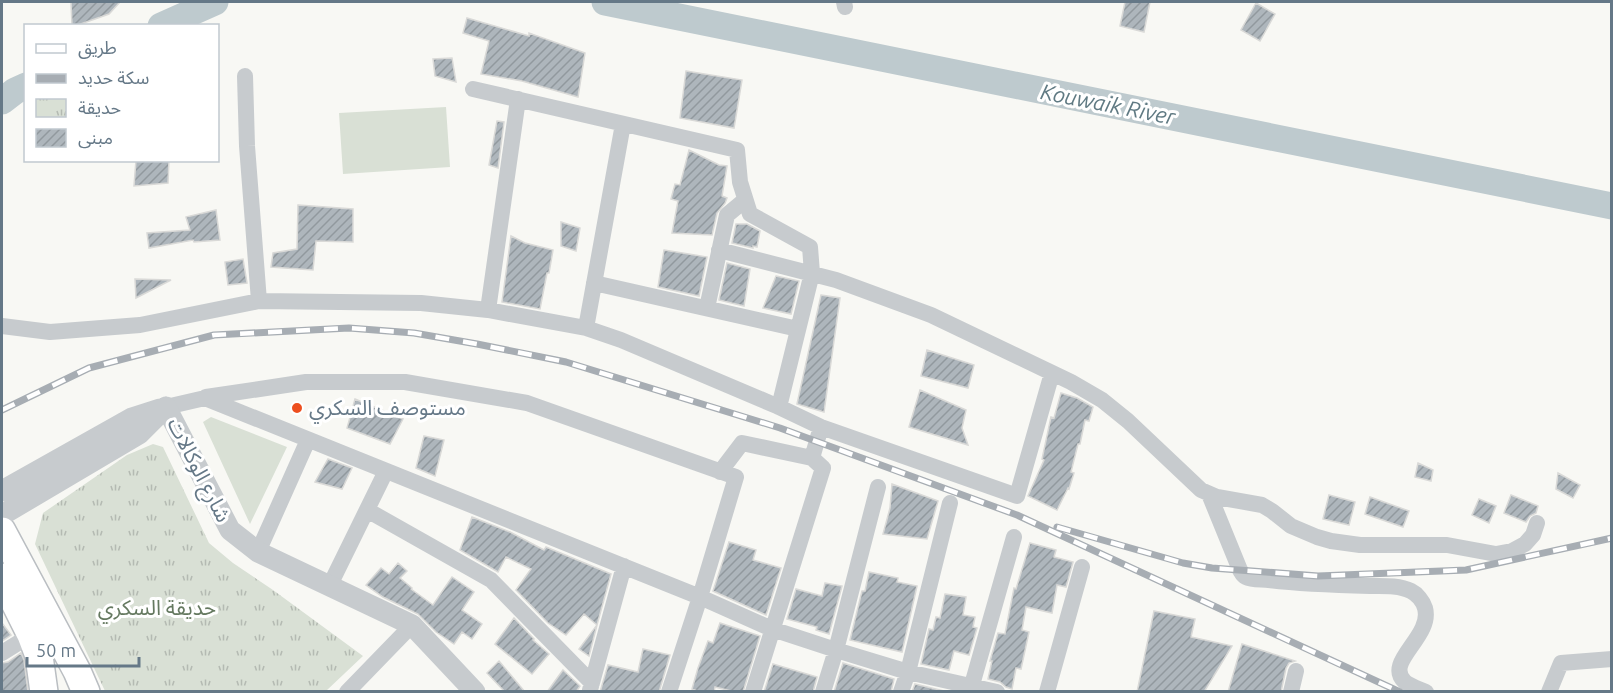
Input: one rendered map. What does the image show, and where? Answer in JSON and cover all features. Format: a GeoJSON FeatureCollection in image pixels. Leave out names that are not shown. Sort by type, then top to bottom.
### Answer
{"type":"FeatureCollection","features":[{"type":"Feature","properties":{"kind":"main road"},"geometry":{"type":"LineString","coordinates":[[2,531],[85,690]]}},
{"type":"Feature","properties":{"kind":"main road"},"geometry":{"type":"LineString","coordinates":[[3,583],[31,635],[39,656],[44,692]]}},
{"type":"Feature","properties":{"kind":"street"},"geometry":{"type":"LineString","coordinates":[[245,76],[247,146],[259,301]]}},
{"type":"Feature","properties":{"kind":"street"},"geometry":{"type":"LineString","coordinates":[[473,89],[736,150],[740,182],[750,214],[810,247],[812,273],[779,407]]}},
{"type":"Feature","properties":{"kind":"street"},"geometry":{"type":"LineString","coordinates":[[488,310],[518,99]]}},
{"type":"Feature","properties":{"kind":"street"},"geometry":{"type":"LineString","coordinates":[[586,328],[623,124]]}},
{"type":"Feature","properties":{"kind":"street"},"geometry":{"type":"LineString","coordinates":[[707,309],[726,215],[745,200]]}},
{"type":"Feature","properties":{"kind":"street"},"geometry":{"type":"LineString","coordinates":[[719,250],[836,280],[931,315],[1088,392],[1115,410],[1193,484],[1209,494],[1262,505],[1291,526],[1331,541],[1360,545],[1447,545],[1488,554],[1504,553],[1525,544],[1533,535],[1536,523]]}},
{"type":"Feature","properties":{"kind":"street"},"geometry":{"type":"LineString","coordinates":[[594,283],[798,329]]}},
{"type":"Feature","properties":{"kind":"street"},"geometry":{"type":"LineString","coordinates":[[2,326],[50,332],[140,325],[259,301],[422,303],[488,310],[586,328],[621,340],[821,427],[1017,496],[1052,373]]}},
{"type":"Feature","properties":{"kind":"street"},"geometry":{"type":"LineString","coordinates":[[2,515],[139,434],[166,406],[306,382],[405,382],[527,403],[736,477],[669,692]]}},
{"type":"Feature","properties":{"kind":"street"},"geometry":{"type":"LineString","coordinates":[[205,398],[624,566],[772,629],[908,672],[971,689],[997,692]]}},
{"type":"Feature","properties":{"kind":"street","name":"شارع الوكالات"},"geometry":{"type":"LineString","coordinates":[[2,491],[132,418],[166,406],[230,530],[258,552],[412,625],[475,692]]}},
{"type":"Feature","properties":{"kind":"street"},"geometry":{"type":"LineString","coordinates":[[813,458],[821,427]]}},
{"type":"Feature","properties":{"kind":"street"},"geometry":{"type":"LineString","coordinates":[[258,552],[308,440]]}},
{"type":"Feature","properties":{"kind":"street"},"geometry":{"type":"LineString","coordinates":[[720,472],[742,443],[813,458],[823,468],[753,692]]}},
{"type":"Feature","properties":{"kind":"street"},"geometry":{"type":"LineString","coordinates":[[330,585],[386,471]]}},
{"type":"Feature","properties":{"kind":"street"},"geometry":{"type":"LineString","coordinates":[[823,692],[878,487]]}},
{"type":"Feature","properties":{"kind":"street"},"geometry":{"type":"LineString","coordinates":[[1209,494],[1240,570],[1246,577],[1288,582],[1402,588],[1419,597],[1424,605],[1425,624],[1401,660],[1399,669],[1405,682],[1426,692]]}},
{"type":"Feature","properties":{"kind":"street"},"geometry":{"type":"LineString","coordinates":[[901,692],[950,503]]}},
{"type":"Feature","properties":{"kind":"street"},"geometry":{"type":"LineString","coordinates":[[367,510],[491,580],[591,687]]}},
{"type":"Feature","properties":{"kind":"street"},"geometry":{"type":"LineString","coordinates":[[971,689],[1014,537]]}},
{"type":"Feature","properties":{"kind":"street"},"geometry":{"type":"LineString","coordinates":[[591,687],[624,566]]}},
{"type":"Feature","properties":{"kind":"street"},"geometry":{"type":"LineString","coordinates":[[1047,692],[1082,567]]}},
{"type":"Feature","properties":{"kind":"street"},"geometry":{"type":"LineString","coordinates":[[347,692],[412,625]]}},
{"type":"Feature","properties":{"kind":"street"},"geometry":{"type":"LineString","coordinates":[[2,653],[31,635]]}},
{"type":"Feature","properties":{"kind":"street"},"geometry":{"type":"LineString","coordinates":[[1549,692],[1561,663],[1611,659]]}},
{"type":"Feature","properties":{"kind":"street"},"geometry":{"type":"LineString","coordinates":[[1290,692],[1296,671]]}},
{"type":"Feature","properties":{"kind":"green space"},"geometry":{"type":"Polygon","coordinates":[[[446,107],[450,167],[343,174],[339,113],[446,107]]]}},
{"type":"Feature","properties":{"kind":"green space"},"geometry":{"type":"Polygon","coordinates":[[[211,417],[287,447],[250,524],[203,422],[211,417]]]}},
{"type":"Feature","properties":{"kind":"green space","name":"حديقة السكري"},"geometry":{"type":"Polygon","coordinates":[[[153,444],[163,447],[209,543],[233,563],[363,656],[326,691],[105,691],[35,544],[43,513],[127,455],[153,444]]]}},
{"type":"Feature","properties":{"kind":"building"},"geometry":{"type":"Polygon","coordinates":[[[71,2],[120,2],[109,14],[81,24],[72,24],[71,2]]]}},
{"type":"Feature","properties":{"kind":"building"},"geometry":{"type":"Polygon","coordinates":[[[1125,2],[1150,2],[1144,32],[1120,26],[1125,2]]]}},
{"type":"Feature","properties":{"kind":"building"},"geometry":{"type":"Polygon","coordinates":[[[1256,3],[1275,14],[1260,41],[1241,30],[1256,3]]]}},
{"type":"Feature","properties":{"kind":"building"},"geometry":{"type":"Polygon","coordinates":[[[467,18],[529,36],[529,33],[585,53],[578,97],[522,81],[481,74],[489,41],[463,33],[467,18]]]}},
{"type":"Feature","properties":{"kind":"building"},"geometry":{"type":"Polygon","coordinates":[[[452,58],[456,82],[435,76],[433,59],[452,58]]]}},
{"type":"Feature","properties":{"kind":"building"},"geometry":{"type":"Polygon","coordinates":[[[686,71],[742,80],[734,128],[680,118],[686,71]]]}},
{"type":"Feature","properties":{"kind":"building"},"geometry":{"type":"Polygon","coordinates":[[[497,121],[504,122],[498,168],[489,165],[497,121]]]}},
{"type":"Feature","properties":{"kind":"building"},"geometry":{"type":"Polygon","coordinates":[[[689,150],[719,165],[727,166],[722,196],[727,198],[717,213],[712,235],[672,233],[678,201],[671,199],[675,184],[680,185],[689,150]]]}},
{"type":"Feature","properties":{"kind":"building"},"geometry":{"type":"Polygon","coordinates":[[[136,162],[169,162],[168,183],[134,186],[136,162]]]}},
{"type":"Feature","properties":{"kind":"building"},"geometry":{"type":"Polygon","coordinates":[[[298,205],[353,209],[353,242],[316,241],[313,270],[271,267],[273,253],[297,249],[298,205]]]}},
{"type":"Feature","properties":{"kind":"building"},"geometry":{"type":"Polygon","coordinates":[[[216,210],[220,240],[194,242],[193,240],[149,248],[147,233],[190,230],[186,217],[216,210]]]}},
{"type":"Feature","properties":{"kind":"building"},"geometry":{"type":"Polygon","coordinates":[[[561,222],[580,228],[576,251],[561,246],[561,222]]]}},
{"type":"Feature","properties":{"kind":"building"},"geometry":{"type":"Polygon","coordinates":[[[736,224],[747,224],[760,231],[757,247],[732,243],[736,224]]]}},
{"type":"Feature","properties":{"kind":"building"},"geometry":{"type":"Polygon","coordinates":[[[511,236],[525,243],[553,250],[540,309],[502,302],[511,236]]]}},
{"type":"Feature","properties":{"kind":"building"},"geometry":{"type":"Polygon","coordinates":[[[664,250],[707,257],[699,296],[658,287],[664,250]]]}},
{"type":"Feature","properties":{"kind":"building"},"geometry":{"type":"Polygon","coordinates":[[[243,259],[247,283],[228,285],[225,262],[243,259]]]}},
{"type":"Feature","properties":{"kind":"building"},"geometry":{"type":"Polygon","coordinates":[[[727,263],[750,269],[744,306],[719,300],[727,263]]]}},
{"type":"Feature","properties":{"kind":"building"},"geometry":{"type":"Polygon","coordinates":[[[776,276],[799,281],[791,314],[763,308],[776,276]]]}},
{"type":"Feature","properties":{"kind":"building"},"geometry":{"type":"Polygon","coordinates":[[[135,279],[171,280],[136,298],[135,279]]]}},
{"type":"Feature","properties":{"kind":"building"},"geometry":{"type":"Polygon","coordinates":[[[821,295],[840,298],[824,412],[797,404],[821,295]]]}},
{"type":"Feature","properties":{"kind":"building"},"geometry":{"type":"Polygon","coordinates":[[[927,350],[974,365],[968,388],[921,376],[927,350]]]}},
{"type":"Feature","properties":{"kind":"building"},"geometry":{"type":"Polygon","coordinates":[[[920,390],[966,410],[962,428],[968,445],[909,427],[920,390]]]}},
{"type":"Feature","properties":{"kind":"building"},"geometry":{"type":"Polygon","coordinates":[[[1061,393],[1077,398],[1093,407],[1089,421],[1085,420],[1071,472],[1074,473],[1069,489],[1057,510],[1028,496],[1044,460],[1042,459],[1051,417],[1054,418],[1061,393]]]}},
{"type":"Feature","properties":{"kind":"building"},"geometry":{"type":"Polygon","coordinates":[[[355,399],[403,419],[390,444],[347,428],[355,399]]]}},
{"type":"Feature","properties":{"kind":"building"},"geometry":{"type":"Polygon","coordinates":[[[424,436],[444,440],[435,476],[416,468],[424,436]]]}},
{"type":"Feature","properties":{"kind":"building"},"geometry":{"type":"Polygon","coordinates":[[[328,459],[352,468],[342,489],[315,482],[328,459]]]}},
{"type":"Feature","properties":{"kind":"building"},"geometry":{"type":"Polygon","coordinates":[[[1418,463],[1433,470],[1431,481],[1415,477],[1418,463]]]}},
{"type":"Feature","properties":{"kind":"building"},"geometry":{"type":"Polygon","coordinates":[[[1558,473],[1580,485],[1573,498],[1556,489],[1558,473]]]}},
{"type":"Feature","properties":{"kind":"building"},"geometry":{"type":"Polygon","coordinates":[[[892,484],[938,501],[927,539],[883,534],[890,508],[892,484]]]}},
{"type":"Feature","properties":{"kind":"building"},"geometry":{"type":"Polygon","coordinates":[[[1329,495],[1355,502],[1349,525],[1323,519],[1329,495]]]}},
{"type":"Feature","properties":{"kind":"building"},"geometry":{"type":"Polygon","coordinates":[[[1511,495],[1538,506],[1536,513],[1526,522],[1504,513],[1511,495]]]}},
{"type":"Feature","properties":{"kind":"building"},"geometry":{"type":"Polygon","coordinates":[[[1370,497],[1409,511],[1403,527],[1365,514],[1370,497]]]}},
{"type":"Feature","properties":{"kind":"building"},"geometry":{"type":"Polygon","coordinates":[[[1479,499],[1496,506],[1489,523],[1472,515],[1479,499]]]}},
{"type":"Feature","properties":{"kind":"building"},"geometry":{"type":"Polygon","coordinates":[[[472,517],[510,532],[544,550],[546,547],[611,574],[597,625],[584,614],[566,635],[548,623],[516,590],[531,569],[506,557],[498,572],[460,550],[472,517]]]}},
{"type":"Feature","properties":{"kind":"building"},"geometry":{"type":"Polygon","coordinates":[[[729,542],[756,550],[753,560],[781,568],[766,615],[713,591],[729,542]]]}},
{"type":"Feature","properties":{"kind":"building"},"geometry":{"type":"Polygon","coordinates":[[[1030,543],[1056,550],[1054,557],[1073,562],[1066,587],[1057,585],[1052,613],[1026,607],[1022,630],[1029,632],[1021,669],[1016,668],[1012,689],[1000,682],[988,679],[992,661],[990,661],[998,633],[1005,634],[1014,588],[1016,589],[1030,543]]]}},
{"type":"Feature","properties":{"kind":"building"},"geometry":{"type":"Polygon","coordinates":[[[398,563],[407,571],[400,578],[433,605],[452,577],[474,592],[462,610],[482,624],[472,639],[462,632],[454,644],[436,632],[418,614],[383,597],[366,585],[381,568],[389,574],[398,563]]]}},
{"type":"Feature","properties":{"kind":"building"},"geometry":{"type":"Polygon","coordinates":[[[869,572],[898,578],[897,582],[917,586],[902,652],[850,640],[869,572]]]}},
{"type":"Feature","properties":{"kind":"building"},"geometry":{"type":"Polygon","coordinates":[[[825,583],[842,586],[829,634],[816,630],[817,627],[787,619],[796,589],[822,596],[825,583]]]}},
{"type":"Feature","properties":{"kind":"building"},"geometry":{"type":"Polygon","coordinates":[[[945,594],[966,597],[963,615],[975,617],[973,627],[977,628],[969,655],[954,651],[949,670],[921,664],[929,629],[933,630],[936,617],[940,618],[945,594]]]}},
{"type":"Feature","properties":{"kind":"building"},"geometry":{"type":"Polygon","coordinates":[[[1154,611],[1195,619],[1191,637],[1232,646],[1204,692],[1137,692],[1154,611]]]}},
{"type":"Feature","properties":{"kind":"building"},"geometry":{"type":"Polygon","coordinates":[[[514,618],[549,654],[532,674],[495,644],[514,618]]]}},
{"type":"Feature","properties":{"kind":"building"},"geometry":{"type":"Polygon","coordinates":[[[2,623],[11,635],[2,641],[2,623]]]}},
{"type":"Feature","properties":{"kind":"building"},"geometry":{"type":"Polygon","coordinates":[[[720,623],[760,636],[743,692],[715,687],[714,692],[700,692],[692,689],[708,641],[713,643],[720,623]]]}},
{"type":"Feature","properties":{"kind":"building"},"geometry":{"type":"Polygon","coordinates":[[[597,625],[589,656],[579,649],[597,625]]]}},
{"type":"Feature","properties":{"kind":"building"},"geometry":{"type":"Polygon","coordinates":[[[1242,644],[1295,661],[1289,663],[1286,668],[1281,692],[1228,692],[1242,644]]]}},
{"type":"Feature","properties":{"kind":"building"},"geometry":{"type":"Polygon","coordinates":[[[643,649],[670,655],[659,692],[600,692],[608,665],[638,672],[643,649]]]}},
{"type":"Feature","properties":{"kind":"building"},"geometry":{"type":"Polygon","coordinates":[[[21,653],[28,692],[2,692],[2,663],[8,662],[21,653]]]}},
{"type":"Feature","properties":{"kind":"building"},"geometry":{"type":"Polygon","coordinates":[[[499,661],[525,692],[505,692],[487,673],[499,661]]]}},
{"type":"Feature","properties":{"kind":"building"},"geometry":{"type":"Polygon","coordinates":[[[843,663],[894,679],[891,692],[834,692],[843,663]]]}},
{"type":"Feature","properties":{"kind":"building"},"geometry":{"type":"Polygon","coordinates":[[[773,664],[817,677],[813,692],[764,692],[773,664]]]}},
{"type":"Feature","properties":{"kind":"building"},"geometry":{"type":"Polygon","coordinates":[[[563,670],[580,686],[576,692],[547,692],[563,670]]]}},
{"type":"Feature","properties":{"kind":"building"},"geometry":{"type":"Polygon","coordinates":[[[915,684],[944,691],[912,692],[915,684]]]}},
{"type":"Feature","properties":{"kind":"waterway","name":"Kouwaik River"},"geometry":{"type":"LineString","coordinates":[[166,24],[215,2]]}},
{"type":"Feature","properties":{"kind":"waterway","name":"Kouwaik River"},"geometry":{"type":"LineString","coordinates":[[605,2],[1612,206]]}},
{"type":"Feature","properties":{"kind":"waterway","name":"Kouwaik River"},"geometry":{"type":"LineString","coordinates":[[2,101],[24,87]]}},
{"type":"Feature","properties":{"kind":"railway"},"geometry":{"type":"LineString","coordinates":[[2,410],[89,368],[214,335],[349,328],[414,333],[477,344],[566,362],[780,428],[1017,515],[1400,692]]}},
{"type":"Feature","properties":{"kind":"railway"},"geometry":{"type":"LineString","coordinates":[[1057,527],[1183,563],[1212,568],[1318,576],[1466,570],[1612,538]]}},
{"type":"Feature","properties":{"kind":"place","name":"مستوصف السكري"},"geometry":{"type":"Point","coordinates":[297,408]}}]}
